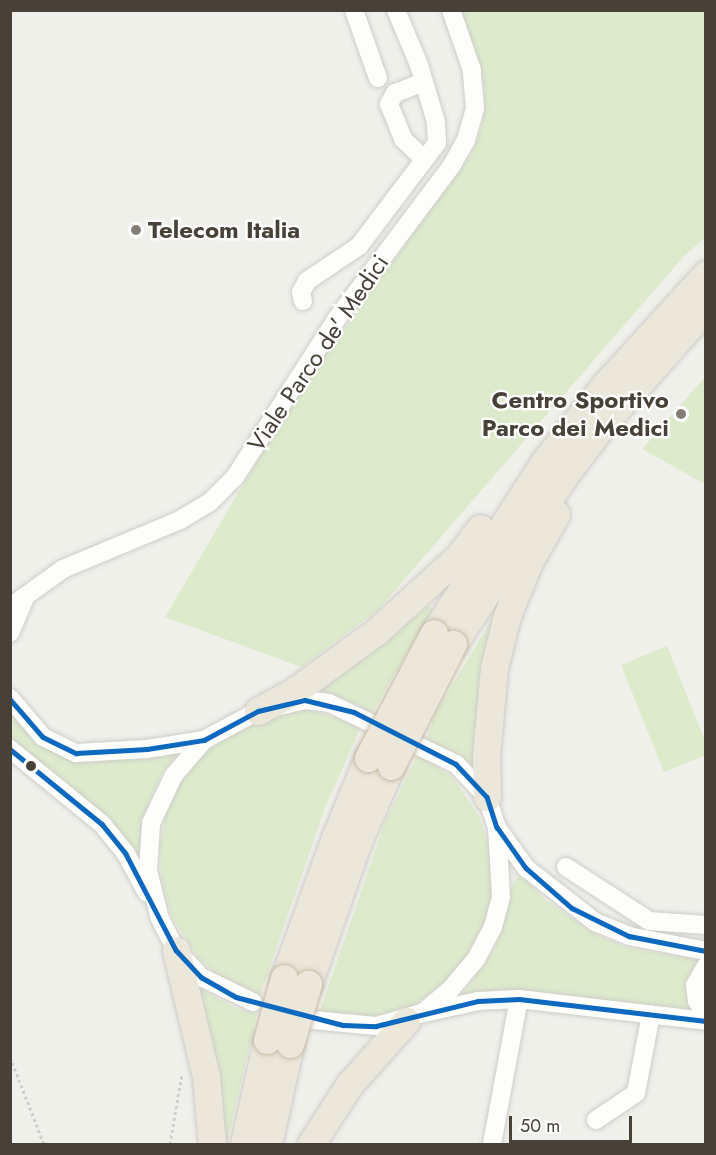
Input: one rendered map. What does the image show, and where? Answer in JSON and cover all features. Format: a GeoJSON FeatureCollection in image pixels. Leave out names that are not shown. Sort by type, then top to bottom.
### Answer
{"type":"FeatureCollection","features":[{"type":"Feature","properties":{"kind":"highway"},"geometry":{"type":"LineString","coordinates":[[244,1144],[296,981],[357,844],[380,762],[444,638],[543,464],[605,385],[705,274]]}},
{"type":"Feature","properties":{"kind":"highway"},"geometry":{"type":"LineString","coordinates":[[444,638],[605,422],[705,308]]}},
{"type":"Feature","properties":{"kind":"highway"},"geometry":{"type":"LineString","coordinates":[[487,797],[489,717],[494,668],[507,616],[529,562],[596,451],[605,422]]}},
{"type":"Feature","properties":{"kind":"highway"},"geometry":{"type":"LineString","coordinates":[[258,711],[335,663],[415,599],[459,556],[518,481],[543,464]]}},
{"type":"Feature","properties":{"kind":"highway"},"geometry":{"type":"LineString","coordinates":[[176,950],[208,1087],[212,1144]]}},
{"type":"Feature","properties":{"kind":"highway"},"geometry":{"type":"LineString","coordinates":[[311,1144],[349,1085],[414,1017]]}},
{"type":"Feature","properties":{"kind":"highway"},"geometry":{"type":"LineString","coordinates":[[268,1144],[278,1042]]}},
{"type":"Feature","properties":{"kind":"street"},"geometry":{"type":"LineString","coordinates":[[354,10],[378,78]]}},
{"type":"Feature","properties":{"kind":"street"},"geometry":{"type":"LineString","coordinates":[[303,301],[301,292],[307,281],[359,246],[437,143],[436,122],[424,82],[396,10]]}},
{"type":"Feature","properties":{"kind":"street","name":"Viale Parco de' Medici"},"geometry":{"type":"LineString","coordinates":[[10,633],[18,602],[63,569],[180,520],[210,502],[235,477],[335,321],[452,165],[466,140],[475,108],[472,70],[451,10]]}},
{"type":"Feature","properties":{"kind":"street"},"geometry":{"type":"LineString","coordinates":[[424,82],[395,93],[389,104],[404,139],[424,159]]}},
{"type":"Feature","properties":{"kind":"street"},"geometry":{"type":"LineString","coordinates":[[10,698],[43,737],[76,753],[147,749],[204,740],[258,711],[305,700],[354,712],[456,764],[487,797],[497,827],[501,897],[493,927],[476,959],[451,989],[414,1017]]}},
{"type":"Feature","properties":{"kind":"street"},"geometry":{"type":"LineString","coordinates":[[160,919],[148,871],[150,824],[174,775],[204,740]]}},
{"type":"Feature","properties":{"kind":"street"},"geometry":{"type":"LineString","coordinates":[[10,749],[102,824],[126,854],[176,950],[201,977],[253,1002]]}},
{"type":"Feature","properties":{"kind":"street"},"geometry":{"type":"LineString","coordinates":[[497,827],[526,868],[595,922],[629,936],[705,951]]}},
{"type":"Feature","properties":{"kind":"street"},"geometry":{"type":"LineString","coordinates":[[566,867],[649,921],[705,925]]}},
{"type":"Feature","properties":{"kind":"street"},"geometry":{"type":"LineString","coordinates":[[705,966],[695,985],[697,1001],[705,1015]]}},
{"type":"Feature","properties":{"kind":"street"},"geometry":{"type":"LineString","coordinates":[[492,1144],[519,999]]}},
{"type":"Feature","properties":{"kind":"street"},"geometry":{"type":"LineString","coordinates":[[313,1020],[376,1026],[478,1001],[519,999],[705,1021]]}},
{"type":"Feature","properties":{"kind":"street"},"geometry":{"type":"LineString","coordinates":[[596,1120],[636,1093],[651,1014]]}},
{"type":"Feature","properties":{"kind":"path"},"geometry":{"type":"LineString","coordinates":[[170,1144],[179,1079],[199,1047]]}},
{"type":"Feature","properties":{"kind":"path"},"geometry":{"type":"LineString","coordinates":[[10,1057],[44,1144]]}},
{"type":"Feature","properties":{"kind":"green space"},"geometry":{"type":"Polygon","coordinates":[[[459,11],[705,11],[705,238],[684,256],[378,610],[301,667],[165,617],[293,400],[474,149],[483,121],[485,90],[459,11]]]}},
{"type":"Feature","properties":{"kind":"green space","name":"Centro Sportivo Parco dei Medici"},"geometry":{"type":"Polygon","coordinates":[[[705,377],[705,484],[642,449],[705,377]]]}},
{"type":"Feature","properties":{"kind":"green space"},"geometry":{"type":"Polygon","coordinates":[[[506,596],[474,764],[426,741],[435,714],[506,596]]]}},
{"type":"Feature","properties":{"kind":"green space"},"geometry":{"type":"Polygon","coordinates":[[[428,606],[433,609],[370,716],[358,704],[310,693],[338,677],[428,606]]]}},
{"type":"Feature","properties":{"kind":"green space"},"geometry":{"type":"Polygon","coordinates":[[[667,646],[705,741],[706,755],[664,772],[621,665],[667,646]]]}},
{"type":"Feature","properties":{"kind":"green space"},"geometry":{"type":"Polygon","coordinates":[[[10,707],[74,757],[100,761],[179,753],[162,773],[149,802],[139,860],[108,821],[11,738],[10,707]]]}},
{"type":"Feature","properties":{"kind":"green space"},"geometry":{"type":"Polygon","coordinates":[[[312,710],[361,727],[325,808],[259,998],[226,984],[197,956],[171,915],[161,878],[160,843],[166,813],[179,785],[199,758],[234,731],[273,716],[312,710]]]}},
{"type":"Feature","properties":{"kind":"green space"},"geometry":{"type":"Polygon","coordinates":[[[418,754],[453,778],[480,818],[493,861],[494,892],[481,936],[456,974],[413,1006],[386,1017],[359,1019],[319,1014],[385,822],[418,754]]]}},
{"type":"Feature","properties":{"kind":"green space"},"geometry":{"type":"Polygon","coordinates":[[[517,877],[525,879],[543,898],[593,933],[625,947],[699,960],[685,985],[692,1014],[462,995],[495,949],[511,888],[517,877]]]}},
{"type":"Feature","properties":{"kind":"green space"},"geometry":{"type":"Polygon","coordinates":[[[198,987],[235,1008],[257,1014],[227,1144],[214,1057],[198,987]]]}},
{"type":"Feature","properties":{"kind":"transit line"},"geometry":{"type":"LineString","coordinates":[[10,699],[43,737],[76,753],[147,749],[204,740],[258,711],[305,700],[354,712],[456,764],[487,797],[497,827],[526,868],[572,908],[629,936],[706,951]]}},
{"type":"Feature","properties":{"kind":"transit line"},"geometry":{"type":"LineString","coordinates":[[10,749],[102,824],[126,854],[176,950],[201,977],[236,997],[343,1025],[376,1026],[478,1001],[519,999],[706,1021]]}},
{"type":"Feature","properties":{"kind":"place","name":"Telecom Italia"},"geometry":{"type":"Point","coordinates":[136,230]}},
{"type":"Feature","properties":{"kind":"place","name":"Centro Sportivo Parco dei Medici"},"geometry":{"type":"Point","coordinates":[681,414]}}]}
